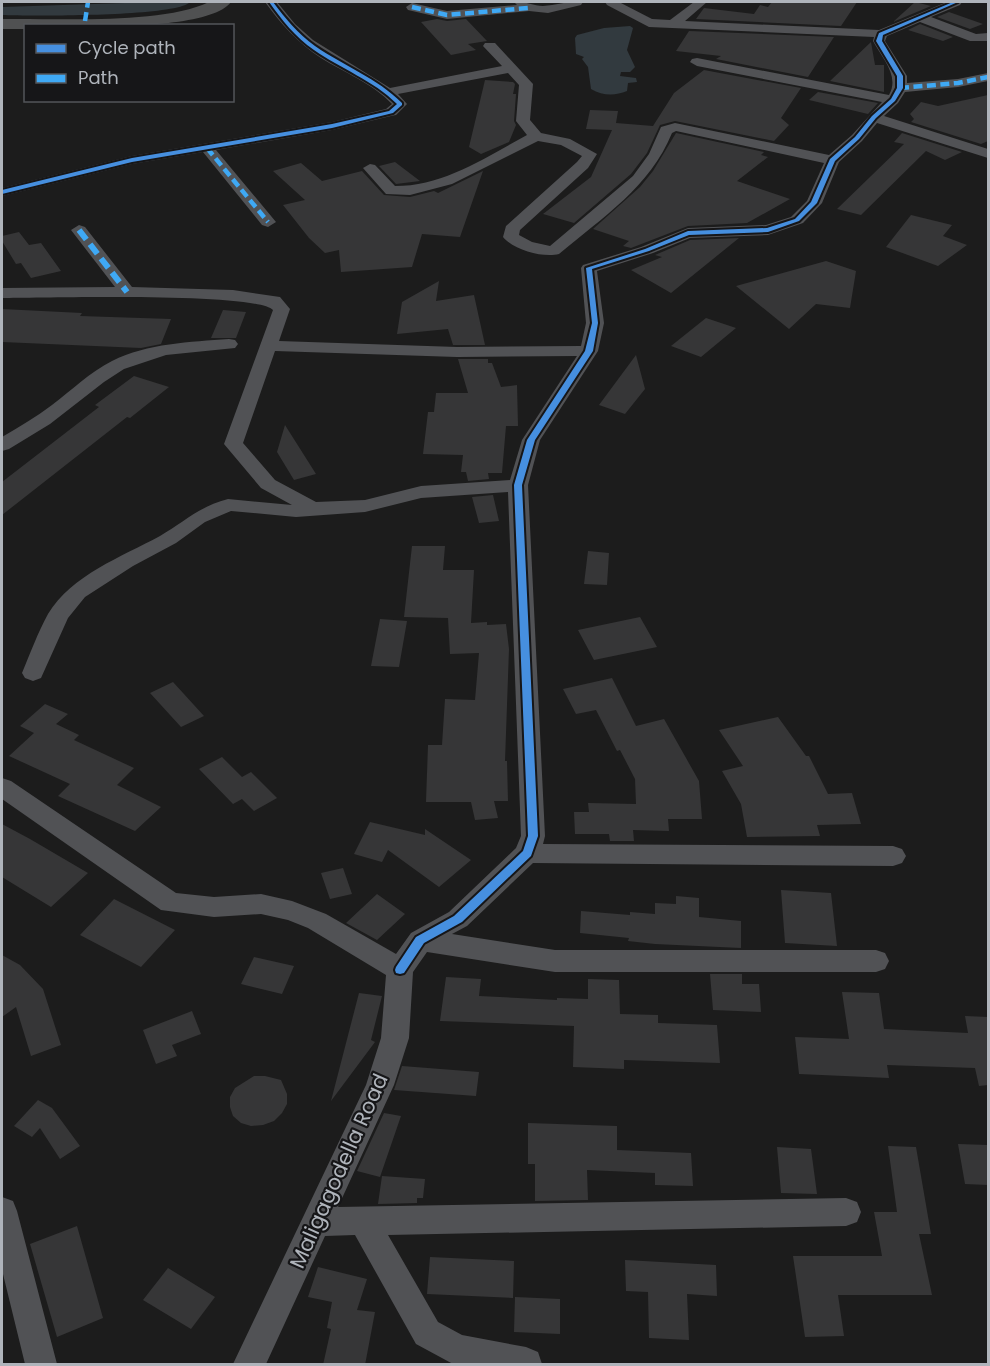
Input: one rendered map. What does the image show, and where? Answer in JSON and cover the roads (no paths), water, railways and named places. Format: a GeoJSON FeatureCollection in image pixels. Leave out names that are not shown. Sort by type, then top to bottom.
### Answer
{"type":"FeatureCollection","features":[{"type":"Feature","properties":{"kind":"main road"},"geometry":{"type":"LineString","coordinates":[[2,24],[156,20],[191,14],[222,2]]}},
{"type":"Feature","properties":{"kind":"street"},"geometry":{"type":"LineString","coordinates":[[2,192],[132,160],[332,126],[391,112],[400,104],[389,92],[317,49],[288,26],[271,2]]}},
{"type":"Feature","properties":{"kind":"street"},"geometry":{"type":"LineString","coordinates":[[412,7],[447,15],[524,5],[539,10],[577,2]]}},
{"type":"Feature","properties":{"kind":"street"},"geometry":{"type":"LineString","coordinates":[[611,2],[642,20],[672,25],[881,34],[956,2]]}},
{"type":"Feature","properties":{"kind":"street"},"geometry":{"type":"LineString","coordinates":[[672,25],[701,2]]}},
{"type":"Feature","properties":{"kind":"street"},"geometry":{"type":"LineString","coordinates":[[922,18],[975,38],[988,37]]}},
{"type":"Feature","properties":{"kind":"street"},"geometry":{"type":"LineString","coordinates":[[490,46],[526,84],[523,121],[536,136],[565,142],[590,154],[583,165],[512,229],[511,237],[527,246],[553,251],[589,268],[647,250],[688,233],[768,230],[797,220],[814,203],[832,160],[857,138],[896,94],[900,76],[879,41],[881,34]]}},
{"type":"Feature","properties":{"kind":"street"},"geometry":{"type":"LineString","coordinates":[[696,62],[896,94],[988,77]]}},
{"type":"Feature","properties":{"kind":"street"},"geometry":{"type":"LineString","coordinates":[[389,92],[510,69]]}},
{"type":"Feature","properties":{"kind":"street"},"geometry":{"type":"LineString","coordinates":[[874,117],[988,154]]}},
{"type":"Feature","properties":{"kind":"street"},"geometry":{"type":"LineString","coordinates":[[553,251],[638,179],[656,154],[666,130],[675,127],[832,160]]}},
{"type":"Feature","properties":{"kind":"street"},"geometry":{"type":"LineString","coordinates":[[370,168],[391,191],[404,192],[440,185],[536,136]]}},
{"type":"Feature","properties":{"kind":"street"},"geometry":{"type":"LineString","coordinates":[[207,148],[268,222]]}},
{"type":"Feature","properties":{"kind":"street"},"geometry":{"type":"LineString","coordinates":[[79,230],[127,292]]}},
{"type":"Feature","properties":{"kind":"street"},"geometry":{"type":"LineString","coordinates":[[2,787],[170,903],[214,907],[261,904],[292,911],[317,921],[400,970],[420,940],[458,919],[527,853],[533,836],[518,485],[531,440],[589,351],[595,323],[589,268]]}},
{"type":"Feature","properties":{"kind":"street"},"geometry":{"type":"LineString","coordinates":[[2,293],[127,292],[233,295],[274,301],[282,309],[234,444],[268,484],[312,508]]}},
{"type":"Feature","properties":{"kind":"street"},"geometry":{"type":"LineString","coordinates":[[2,445],[48,417],[104,375],[127,361],[148,353],[229,344]]}},
{"type":"Feature","properties":{"kind":"street"},"geometry":{"type":"LineString","coordinates":[[270,346],[457,352],[589,351]]}},
{"type":"Feature","properties":{"kind":"street"},"geometry":{"type":"LineString","coordinates":[[33,673],[58,616],[78,592],[126,561],[169,539],[198,518],[228,505],[296,511],[312,508],[364,506],[421,492],[518,485]]}},
{"type":"Feature","properties":{"kind":"street"},"geometry":{"type":"LineString","coordinates":[[527,853],[893,856]]}},
{"type":"Feature","properties":{"kind":"street"},"geometry":{"type":"LineString","coordinates":[[420,940],[555,961],[876,962]]}},
{"type":"Feature","properties":{"kind":"street","name":"Maligagodella Road"},"geometry":{"type":"LineString","coordinates":[[249,1365],[383,1076],[395,1038],[400,970]]}},
{"type":"Feature","properties":{"kind":"street"},"geometry":{"type":"LineString","coordinates":[[2,1211],[41,1365]]}},
{"type":"Feature","properties":{"kind":"street"},"geometry":{"type":"LineString","coordinates":[[315,1221],[364,1222],[846,1212]]}},
{"type":"Feature","properties":{"kind":"street"},"geometry":{"type":"LineString","coordinates":[[364,1222],[427,1333],[457,1350],[526,1363]]}},
{"type":"Feature","properties":{"kind":"waterway"},"geometry":{"type":"LineString","coordinates":[[2,11],[141,8],[183,2]]}}]}
